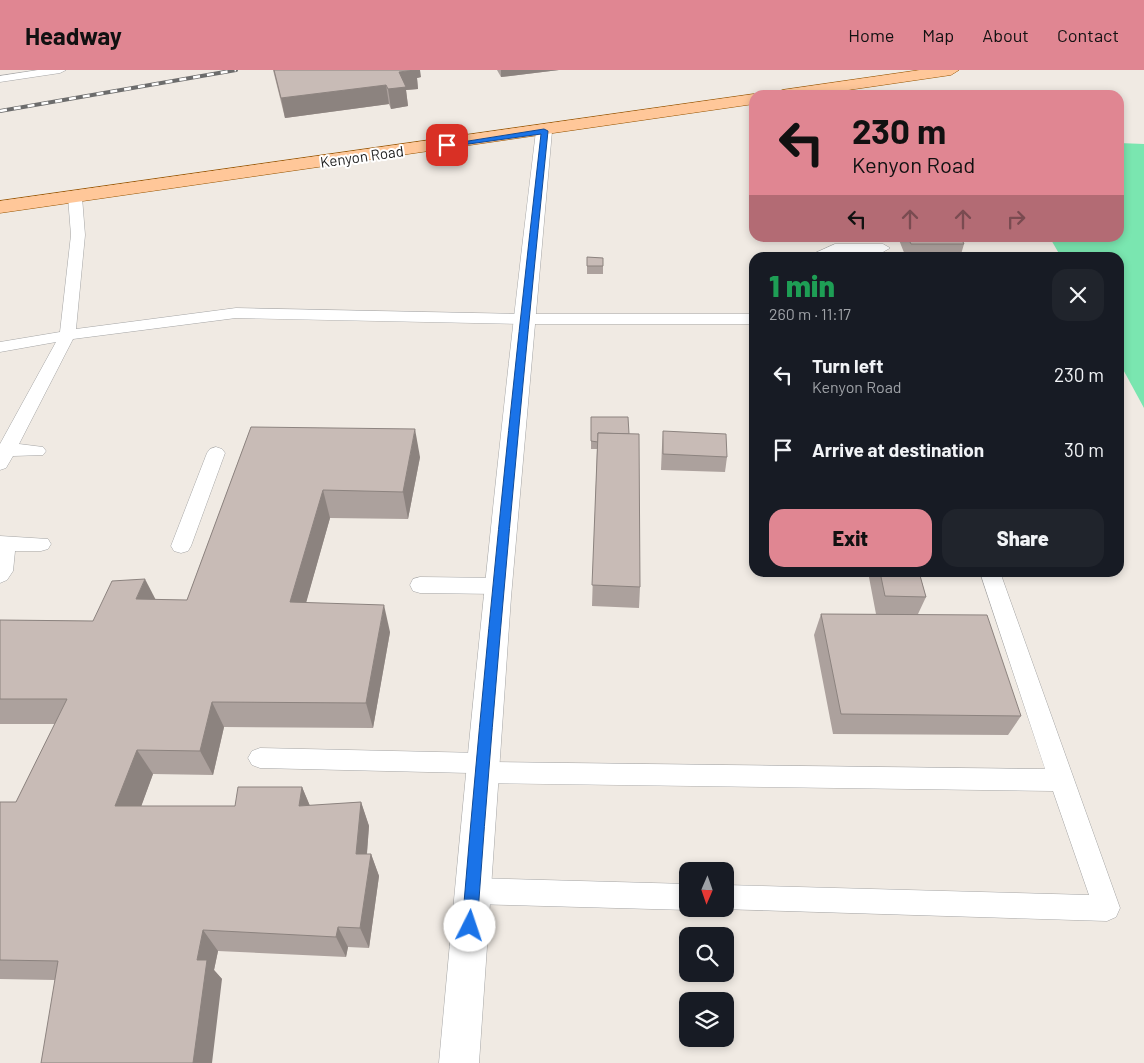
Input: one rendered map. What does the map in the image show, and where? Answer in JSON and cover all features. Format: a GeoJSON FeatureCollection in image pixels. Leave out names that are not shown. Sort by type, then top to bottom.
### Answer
{"type":"FeatureCollection","features":[{"type":"Feature","properties":{"kind":"main road"},"geometry":{"type":"LineString","coordinates":[[816,90],[951,70]]}},
{"type":"Feature","properties":{"kind":"main road","name":"Kenyon Road"},"geometry":{"type":"LineString","coordinates":[[0,207],[544,131],[749,100]]}},
{"type":"Feature","properties":{"kind":"street"},"geometry":{"type":"LineString","coordinates":[[459,1063],[498,586],[544,131]]}},
{"type":"Feature","properties":{"kind":"lane"},"geometry":{"type":"LineString","coordinates":[[6,76],[60,70]]}},
{"type":"Feature","properties":{"kind":"lane"},"geometry":{"type":"LineString","coordinates":[[3,455],[68,336],[78,235],[76,197]]}},
{"type":"Feature","properties":{"kind":"lane"},"geometry":{"type":"LineString","coordinates":[[825,252],[835,248],[883,248]]}},
{"type":"Feature","properties":{"kind":"lane"},"geometry":{"type":"LineString","coordinates":[[0,347],[109,328],[236,313],[365,314],[524,319],[749,319]]}},
{"type":"Feature","properties":{"kind":"lane"},"geometry":{"type":"LineString","coordinates":[[3,455],[37,451]]}},
{"type":"Feature","properties":{"kind":"lane"},"geometry":{"type":"LineString","coordinates":[[181,546],[216,454]]}},
{"type":"Feature","properties":{"kind":"lane"},"geometry":{"type":"LineString","coordinates":[[0,575],[3,570],[3,543],[41,544]]}},
{"type":"Feature","properties":{"kind":"lane"},"geometry":{"type":"LineString","coordinates":[[734,898],[1107,908],[992,577]]}},
{"type":"Feature","properties":{"kind":"lane"},"geometry":{"type":"LineString","coordinates":[[420,585],[498,586]]}},
{"type":"Feature","properties":{"kind":"lane"},"geometry":{"type":"LineString","coordinates":[[260,758],[482,767],[1061,780]]}},
{"type":"Feature","properties":{"kind":"lane"},"geometry":{"type":"LineString","coordinates":[[472,891],[679,897]]}},
{"type":"Feature","properties":{"kind":"green space"},"geometry":{"type":"Polygon","coordinates":[[[1124,143],[1144,144],[1144,408],[1124,371],[1124,252],[1058,252],[1052,242],[1124,242],[1124,143]]]}},
{"type":"Feature","properties":{"kind":"building"},"geometry":{"type":"Polygon","coordinates":[[[274,70],[415,70],[399,72],[406,87],[388,89],[386,85],[281,98],[274,70]]]}},
{"type":"Feature","properties":{"kind":"building"},"geometry":{"type":"Polygon","coordinates":[[[910,242],[963,242],[964,244],[911,244],[910,242]]]}},
{"type":"Feature","properties":{"kind":"building"},"geometry":{"type":"Polygon","coordinates":[[[587,257],[603,258],[603,266],[587,266],[587,257]]]}},
{"type":"Feature","properties":{"kind":"building"},"geometry":{"type":"Polygon","coordinates":[[[591,417],[628,417],[629,434],[598,433],[598,442],[591,441],[591,417]]]}},
{"type":"Feature","properties":{"kind":"building"},"geometry":{"type":"Polygon","coordinates":[[[251,427],[415,429],[403,492],[323,490],[290,602],[384,605],[366,703],[212,702],[200,751],[137,750],[115,806],[235,806],[238,787],[302,787],[299,806],[361,802],[356,854],[371,854],[360,928],[338,927],[336,937],[203,930],[197,960],[207,960],[193,1063],[41,1063],[58,961],[0,960],[0,802],[16,802],[67,699],[0,699],[0,620],[93,621],[112,581],[145,579],[136,599],[187,600],[251,427]]]}},
{"type":"Feature","properties":{"kind":"building"},"geometry":{"type":"Polygon","coordinates":[[[663,431],[726,434],[727,457],[663,454],[663,431]]]}},
{"type":"Feature","properties":{"kind":"building"},"geometry":{"type":"Polygon","coordinates":[[[598,433],[639,434],[640,587],[592,585],[598,433]]]}},
{"type":"Feature","properties":{"kind":"building"},"geometry":{"type":"Polygon","coordinates":[[[881,577],[920,577],[926,597],[885,596],[881,577]]]}},
{"type":"Feature","properties":{"kind":"building"},"geometry":{"type":"Polygon","coordinates":[[[821,614],[987,615],[1021,716],[841,714],[821,614]]]}},
{"type":"Feature","properties":{"kind":"railway"},"geometry":{"type":"LineString","coordinates":[[0,111],[236,70]]}},
{"type":"Feature","properties":{"kind":"route"},"geometry":{"type":"LineString","coordinates":[[447,145],[544,131],[520,357],[482,772],[470,926]]}}]}
